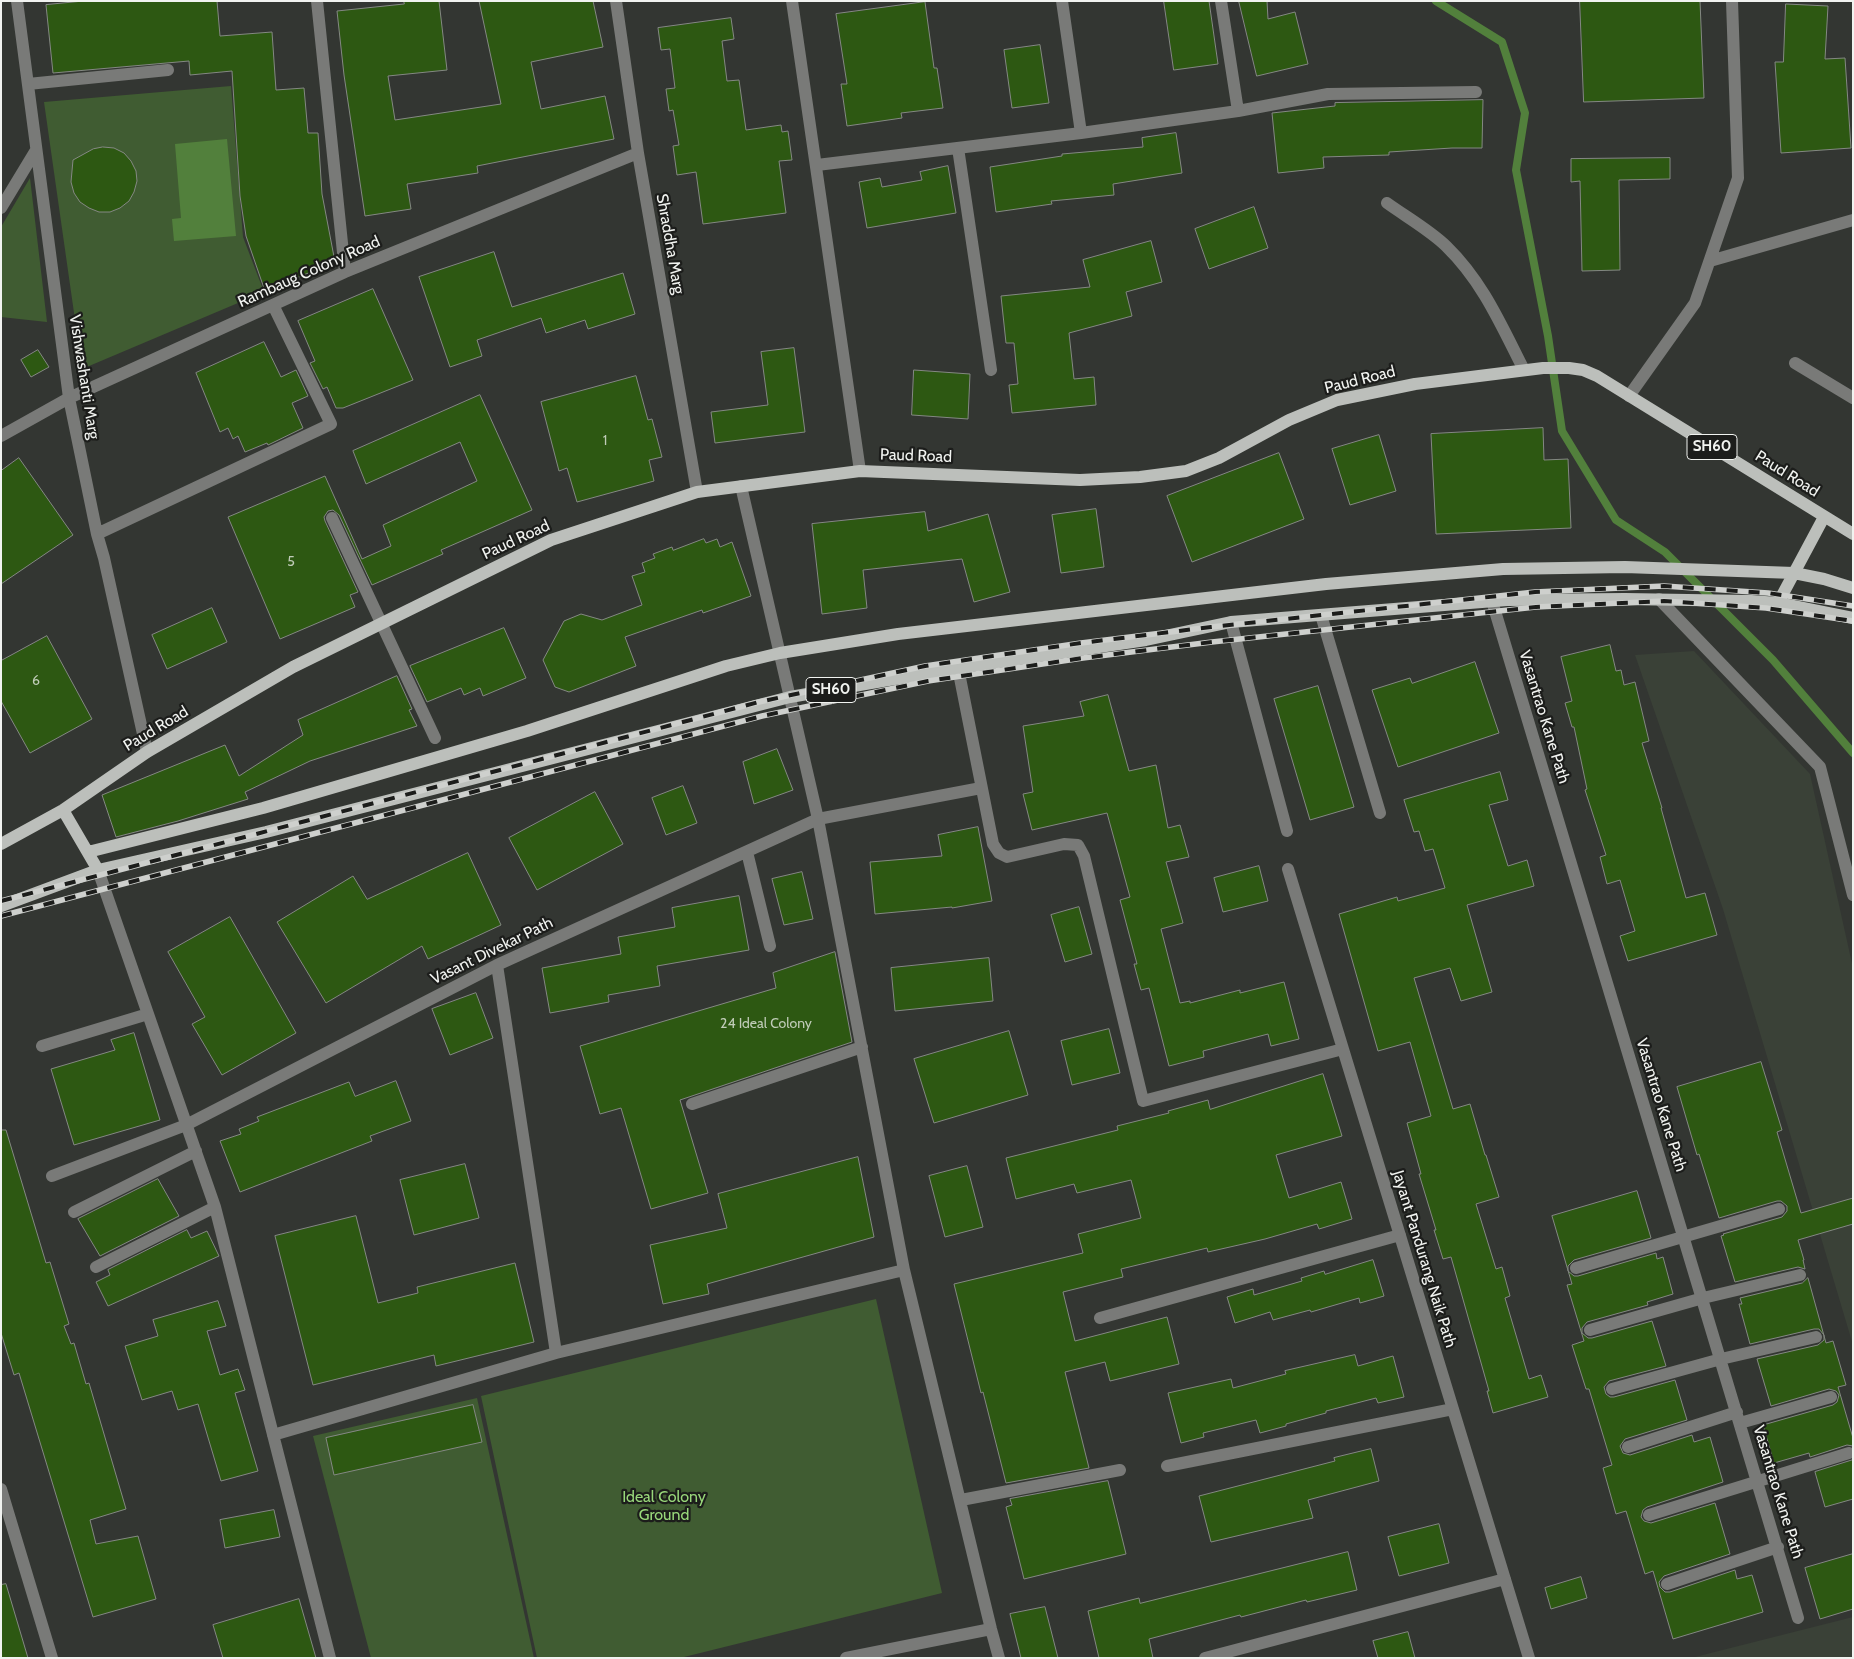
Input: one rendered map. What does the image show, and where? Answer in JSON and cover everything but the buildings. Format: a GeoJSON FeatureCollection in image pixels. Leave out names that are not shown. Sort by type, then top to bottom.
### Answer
{"type":"FeatureCollection","features":[{"type":"Feature","properties":{"kind":"main road","name":"Paud Road"},"geometry":{"type":"LineString","coordinates":[[1,844],[63,810],[86,792],[147,752],[293,667],[551,540],[697,492],[860,471],[1080,480],[1140,477],[1186,471],[1219,458],[1289,420],[1337,400],[1415,384],[1543,368],[1569,368],[1583,370],[1597,376],[1853,534]]}},
{"type":"Feature","properties":{"kind":"main road"},"geometry":{"type":"LineString","coordinates":[[1778,603],[1824,517]]}},
{"type":"Feature","properties":{"kind":"main road"},"geometry":{"type":"LineString","coordinates":[[88,852],[263,808],[528,731],[726,666],[780,653],[898,634],[1326,584],[1504,569],[1698,568],[1794,573],[1824,579],[1853,588]]}},
{"type":"Feature","properties":{"kind":"main road","name":"SH60"},"geometry":{"type":"LineString","coordinates":[[1,906],[98,870],[275,829],[790,697],[958,668],[1146,640],[1231,622],[1492,601],[1659,599],[1751,600],[1778,603],[1853,618]]}},
{"type":"Feature","properties":{"kind":"main road"},"geometry":{"type":"LineString","coordinates":[[63,810],[98,870]]}},
{"type":"Feature","properties":{"kind":"street","name":"Vishwashanti Marg"},"geometry":{"type":"LineString","coordinates":[[17,1],[69,398],[96,534],[104,558],[147,752]]}},
{"type":"Feature","properties":{"kind":"street"},"geometry":{"type":"LineString","coordinates":[[316,1],[345,272]]}},
{"type":"Feature","properties":{"kind":"street","name":"Shraddha Marg"},"geometry":{"type":"LineString","coordinates":[[616,1],[638,153],[697,492]]}},
{"type":"Feature","properties":{"kind":"street"},"geometry":{"type":"LineString","coordinates":[[792,1],[860,471]]}},
{"type":"Feature","properties":{"kind":"street"},"geometry":{"type":"LineString","coordinates":[[1062,1],[1081,133]]}},
{"type":"Feature","properties":{"kind":"street"},"geometry":{"type":"LineString","coordinates":[[1221,1],[1238,111]]}},
{"type":"Feature","properties":{"kind":"street"},"geometry":{"type":"LineString","coordinates":[[1629,396],[1695,303],[1738,178],[1732,1]]}},
{"type":"Feature","properties":{"kind":"street"},"geometry":{"type":"LineString","coordinates":[[28,84],[168,70]]}},
{"type":"Feature","properties":{"kind":"street"},"geometry":{"type":"LineString","coordinates":[[817,165],[1081,133],[1238,111],[1328,94],[1476,92]]}},
{"type":"Feature","properties":{"kind":"street"},"geometry":{"type":"LineString","coordinates":[[958,148],[991,370]]}},
{"type":"Feature","properties":{"kind":"street"},"geometry":{"type":"LineString","coordinates":[[1,208],[36,150]]}},
{"type":"Feature","properties":{"kind":"street","name":"Rambaug Colony Road"},"geometry":{"type":"LineString","coordinates":[[1,436],[69,398],[345,272],[638,153]]}},
{"type":"Feature","properties":{"kind":"street"},"geometry":{"type":"LineString","coordinates":[[1386,203],[1445,244],[1472,274],[1496,315],[1524,370]]}},
{"type":"Feature","properties":{"kind":"street"},"geometry":{"type":"LineString","coordinates":[[1710,261],[1853,220]]}},
{"type":"Feature","properties":{"kind":"street"},"geometry":{"type":"LineString","coordinates":[[96,534],[331,424],[273,305]]}},
{"type":"Feature","properties":{"kind":"street"},"geometry":{"type":"LineString","coordinates":[[1795,363],[1853,398]]}},
{"type":"Feature","properties":{"kind":"street"},"geometry":{"type":"LineString","coordinates":[[741,486],[818,820],[904,1270],[999,1658]]}},
{"type":"Feature","properties":{"kind":"street"},"geometry":{"type":"LineString","coordinates":[[332,518],[383,623],[435,738]]}},
{"type":"Feature","properties":{"kind":"street"},"geometry":{"type":"LineString","coordinates":[[1659,599],[1820,767],[1853,896]]}},
{"type":"Feature","properties":{"kind":"street","name":"Vasantrao Kane Path"},"geometry":{"type":"LineString","coordinates":[[1492,601],[1798,1618]]}},
{"type":"Feature","properties":{"kind":"street"},"geometry":{"type":"LineString","coordinates":[[1321,615],[1380,813]]}},
{"type":"Feature","properties":{"kind":"street"},"geometry":{"type":"LineString","coordinates":[[1231,622],[1287,831]]}},
{"type":"Feature","properties":{"kind":"street"},"geometry":{"type":"LineString","coordinates":[[958,668],[981,788],[994,844],[999,853],[1007,857],[1064,844],[1078,845],[1084,856],[1143,1101],[1343,1049]]}},
{"type":"Feature","properties":{"kind":"street","name":"Vasant Divekar Path"},"geometry":{"type":"LineString","coordinates":[[52,1176],[186,1125],[497,965],[818,820],[981,788]]}},
{"type":"Feature","properties":{"kind":"street"},"geometry":{"type":"LineString","coordinates":[[747,852],[770,946]]}},
{"type":"Feature","properties":{"kind":"street","name":"Jayant Pandurang Naik Path"},"geometry":{"type":"LineString","coordinates":[[1288,869],[1529,1658]]}},
{"type":"Feature","properties":{"kind":"street"},"geometry":{"type":"LineString","coordinates":[[98,870],[215,1207],[330,1658]]}},
{"type":"Feature","properties":{"kind":"street"},"geometry":{"type":"LineString","coordinates":[[497,965],[556,1353]]}},
{"type":"Feature","properties":{"kind":"street"},"geometry":{"type":"LineString","coordinates":[[42,1046],[148,1014]]}},
{"type":"Feature","properties":{"kind":"street"},"geometry":{"type":"LineString","coordinates":[[692,1104],[862,1047]]}},
{"type":"Feature","properties":{"kind":"street"},"geometry":{"type":"LineString","coordinates":[[74,1212],[196,1151]]}},
{"type":"Feature","properties":{"kind":"street"},"geometry":{"type":"LineString","coordinates":[[96,1268],[215,1207]]}},
{"type":"Feature","properties":{"kind":"street"},"geometry":{"type":"LineString","coordinates":[[1576,1268],[1779,1209]]}},
{"type":"Feature","properties":{"kind":"street"},"geometry":{"type":"LineString","coordinates":[[1100,1318],[1400,1236]]}},
{"type":"Feature","properties":{"kind":"street"},"geometry":{"type":"LineString","coordinates":[[273,1435],[556,1353],[904,1270]]}},
{"type":"Feature","properties":{"kind":"street"},"geometry":{"type":"LineString","coordinates":[[1590,1330],[1703,1298],[1800,1275]]}},
{"type":"Feature","properties":{"kind":"street"},"geometry":{"type":"LineString","coordinates":[[1612,1389],[1721,1359],[1816,1337]]}},
{"type":"Feature","properties":{"kind":"street"},"geometry":{"type":"LineString","coordinates":[[1628,1447],[1739,1417],[1831,1397]]}},
{"type":"Feature","properties":{"kind":"street"},"geometry":{"type":"LineString","coordinates":[[1167,1466],[1453,1409]]}},
{"type":"Feature","properties":{"kind":"street"},"geometry":{"type":"LineString","coordinates":[[1649,1515],[1849,1453]]}},
{"type":"Feature","properties":{"kind":"street"},"geometry":{"type":"LineString","coordinates":[[961,1500],[1120,1470]]}},
{"type":"Feature","properties":{"kind":"street"},"geometry":{"type":"LineString","coordinates":[[1,1489],[52,1658]]}},
{"type":"Feature","properties":{"kind":"street"},"geometry":{"type":"LineString","coordinates":[[1667,1584],[1778,1547]]}},
{"type":"Feature","properties":{"kind":"street"},"geometry":{"type":"LineString","coordinates":[[1205,1658],[1505,1579]]}},
{"type":"Feature","properties":{"kind":"street"},"geometry":{"type":"LineString","coordinates":[[846,1658],[991,1629]]}},
{"type":"Feature","properties":{"kind":"shaded area"},"geometry":{"type":"Polygon","coordinates":[[[227,139],[236,236],[174,241],[172,219],[181,218],[175,144],[227,139]]]}},
{"type":"Feature","properties":{"kind":"shaded area"},"geometry":{"type":"Polygon","coordinates":[[[1694,651],[1810,774],[1853,968],[1853,1345],[1723,909],[1635,655],[1694,651]]]}},
{"type":"Feature","properties":{"kind":"shaded area"},"geometry":{"type":"Polygon","coordinates":[[[1853,1617],[1853,1658],[1691,1658],[1853,1617]]]}},
{"type":"Feature","properties":{"kind":"green space"},"geometry":{"type":"Polygon","coordinates":[[[231,86],[243,237],[264,292],[82,369],[44,102],[231,86]]]}},
{"type":"Feature","properties":{"kind":"green space"},"geometry":{"type":"Polygon","coordinates":[[[30,178],[47,322],[1,317],[1,227],[30,178]]]}},
{"type":"Feature","properties":{"kind":"green space","name":"Ideal Colony Ground"},"geometry":{"type":"Polygon","coordinates":[[[876,1299],[942,1593],[680,1658],[537,1658],[481,1396],[876,1299]]]}},
{"type":"Feature","properties":{"kind":"green space"},"geometry":{"type":"Polygon","coordinates":[[[477,1398],[534,1658],[371,1658],[313,1436],[477,1398]]]}},
{"type":"Feature","properties":{"kind":"waterway"},"geometry":{"type":"LineString","coordinates":[[1436,1],[1502,42],[1525,113],[1516,170],[1548,336],[1562,431],[1616,520],[1665,552],[1773,660],[1853,753]]}},
{"type":"Feature","properties":{"kind":"railway"},"geometry":{"type":"LineString","coordinates":[[1,901],[759,702],[925,666],[1081,643],[1211,627],[1535,592],[1664,586],[1768,593],[1853,606]]}},
{"type":"Feature","properties":{"kind":"railway"},"geometry":{"type":"LineString","coordinates":[[1,916],[762,716],[928,681],[1083,658],[1212,642],[1536,607],[1664,601],[1766,608],[1853,621]]}}]}
